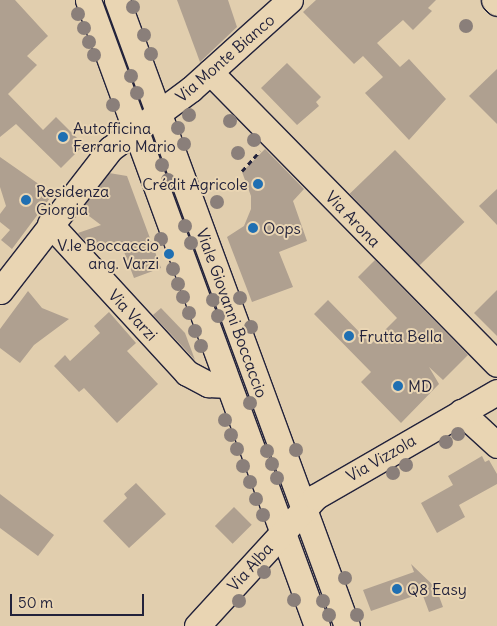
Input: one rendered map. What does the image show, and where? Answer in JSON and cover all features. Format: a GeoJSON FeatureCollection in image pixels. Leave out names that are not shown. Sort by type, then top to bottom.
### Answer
{"type":"FeatureCollection","features":[{"type":"Feature","properties":{"kind":"street","name":"Viale Giovanni Boccaccio"},"geometry":{"type":"LineString","coordinates":[[88,0],[317,626]]}},
{"type":"Feature","properties":{"kind":"street","name":"Viale Giovanni Boccaccio"},"geometry":{"type":"LineString","coordinates":[[117,0],[347,626]]}},
{"type":"Feature","properties":{"kind":"street","name":"Via Monte Bianco"},"geometry":{"type":"LineString","coordinates":[[159,115],[290,0]]}},
{"type":"Feature","properties":{"kind":"street"},"geometry":{"type":"LineString","coordinates":[[494,0],[497,3]]}},
{"type":"Feature","properties":{"kind":"street","name":"Via Arona"},"geometry":{"type":"LineString","coordinates":[[210,72],[497,364]]}},
{"type":"Feature","properties":{"kind":"street"},"geometry":{"type":"LineString","coordinates":[[0,291],[102,157],[159,115]]}},
{"type":"Feature","properties":{"kind":"street","name":"Via Varzi"},"geometry":{"type":"LineString","coordinates":[[50,224],[187,373],[208,384],[228,384]]}},
{"type":"Feature","properties":{"kind":"street","name":"Via Vizzola"},"geometry":{"type":"LineString","coordinates":[[304,508],[319,494],[497,392]]}},
{"type":"Feature","properties":{"kind":"street"},"geometry":{"type":"LineString","coordinates":[[461,412],[497,445]]}},
{"type":"Feature","properties":{"kind":"street","name":"Via Alba"},"geometry":{"type":"LineString","coordinates":[[197,626],[304,508]]}},
{"type":"Feature","properties":{"kind":"path"},"geometry":{"type":"LineString","coordinates":[[242,171],[268,144]]}},
{"type":"Feature","properties":{"kind":"building"},"geometry":{"type":"Polygon","coordinates":[[[0,0],[15,0],[48,36],[27,56],[37,65],[8,94],[43,130],[56,117],[84,145],[61,168],[16,124],[0,137],[0,0]]]}},
{"type":"Feature","properties":{"kind":"building"},"geometry":{"type":"Polygon","coordinates":[[[177,0],[228,0],[237,27],[200,62],[177,0]]]}},
{"type":"Feature","properties":{"kind":"building"},"geometry":{"type":"Polygon","coordinates":[[[316,0],[436,0],[428,8],[432,11],[413,30],[403,20],[377,43],[400,67],[409,59],[446,99],[409,140],[365,93],[383,77],[363,56],[354,64],[303,12],[316,0]]]}},
{"type":"Feature","properties":{"kind":"building"},"geometry":{"type":"Polygon","coordinates":[[[287,63],[321,97],[316,102],[319,106],[297,125],[261,88],[287,63]]]}},
{"type":"Feature","properties":{"kind":"building"},"geometry":{"type":"Polygon","coordinates":[[[497,69],[497,124],[469,96],[497,69]]]}},
{"type":"Feature","properties":{"kind":"building"},"geometry":{"type":"Polygon","coordinates":[[[265,149],[304,189],[293,201],[307,241],[279,252],[293,287],[252,302],[227,237],[244,226],[251,209],[251,196],[242,172],[265,149]]]}},
{"type":"Feature","properties":{"kind":"building"},"geometry":{"type":"Polygon","coordinates":[[[395,150],[464,222],[419,266],[350,194],[395,150]]]}},
{"type":"Feature","properties":{"kind":"building","name":"Residenza Giorgia"},"geometry":{"type":"Polygon","coordinates":[[[0,157],[53,194],[12,249],[1,240],[10,230],[0,222],[0,214],[6,206],[0,187],[0,157]]]}},
{"type":"Feature","properties":{"kind":"building"},"geometry":{"type":"Polygon","coordinates":[[[109,173],[127,176],[161,268],[134,278],[120,241],[94,251],[78,233],[101,225],[81,210],[109,173]]]}},
{"type":"Feature","properties":{"kind":"building"},"geometry":{"type":"Polygon","coordinates":[[[497,189],[497,225],[479,206],[497,189]]]}},
{"type":"Feature","properties":{"kind":"building"},"geometry":{"type":"Polygon","coordinates":[[[375,260],[468,355],[443,380],[429,367],[439,384],[401,423],[361,382],[371,372],[314,314],[328,300],[371,344],[397,318],[358,277],[375,260]]]}},
{"type":"Feature","properties":{"kind":"building"},"geometry":{"type":"Polygon","coordinates":[[[497,290],[497,336],[474,313],[497,290]]]}},
{"type":"Feature","properties":{"kind":"building"},"geometry":{"type":"Polygon","coordinates":[[[28,291],[42,308],[69,319],[34,345],[20,363],[0,348],[0,329],[28,291]]]}},
{"type":"Feature","properties":{"kind":"building"},"geometry":{"type":"Polygon","coordinates":[[[161,308],[185,333],[195,360],[153,315],[161,308]]]}},
{"type":"Feature","properties":{"kind":"building"},"geometry":{"type":"Polygon","coordinates":[[[109,312],[136,343],[127,351],[158,384],[117,423],[84,388],[79,392],[54,366],[65,355],[70,361],[100,333],[94,326],[109,312]]]}},
{"type":"Feature","properties":{"kind":"building"},"geometry":{"type":"Polygon","coordinates":[[[482,456],[485,462],[489,460],[497,474],[497,484],[459,505],[465,517],[437,533],[421,503],[453,485],[448,476],[482,456]]]}},
{"type":"Feature","properties":{"kind":"building"},"geometry":{"type":"Polygon","coordinates":[[[136,483],[166,514],[129,548],[103,521],[127,498],[124,494],[136,483]]]}},
{"type":"Feature","properties":{"kind":"building"},"geometry":{"type":"Polygon","coordinates":[[[0,494],[54,535],[38,556],[0,528],[0,494]]]}},
{"type":"Feature","properties":{"kind":"building"},"geometry":{"type":"Polygon","coordinates":[[[234,507],[252,525],[233,544],[215,526],[234,507]]]}},
{"type":"Feature","properties":{"kind":"building"},"geometry":{"type":"Polygon","coordinates":[[[411,564],[436,588],[443,607],[429,612],[422,593],[371,611],[363,590],[414,572],[411,564]]]}},
{"type":"Feature","properties":{"kind":"place","name":"Autofficina Ferrario Mario"},"geometry":{"type":"Point","coordinates":[63,137]}},
{"type":"Feature","properties":{"kind":"place","name":"Crédit Agricole"},"geometry":{"type":"Point","coordinates":[258,184]}},
{"type":"Feature","properties":{"kind":"place","name":"Residenza Giorgia"},"geometry":{"type":"Point","coordinates":[26,200]}},
{"type":"Feature","properties":{"kind":"place","name":"Oops"},"geometry":{"type":"Point","coordinates":[253,228]}},
{"type":"Feature","properties":{"kind":"place","name":"V.le Boccaccio ang. Varzi"},"geometry":{"type":"Point","coordinates":[169,254]}},
{"type":"Feature","properties":{"kind":"place","name":"Frutta Bella"},"geometry":{"type":"Point","coordinates":[349,336]}},
{"type":"Feature","properties":{"kind":"place","name":"MD"},"geometry":{"type":"Point","coordinates":[398,386]}},
{"type":"Feature","properties":{"kind":"place","name":"Q8 Easy"},"geometry":{"type":"Point","coordinates":[397,589]}}]}
